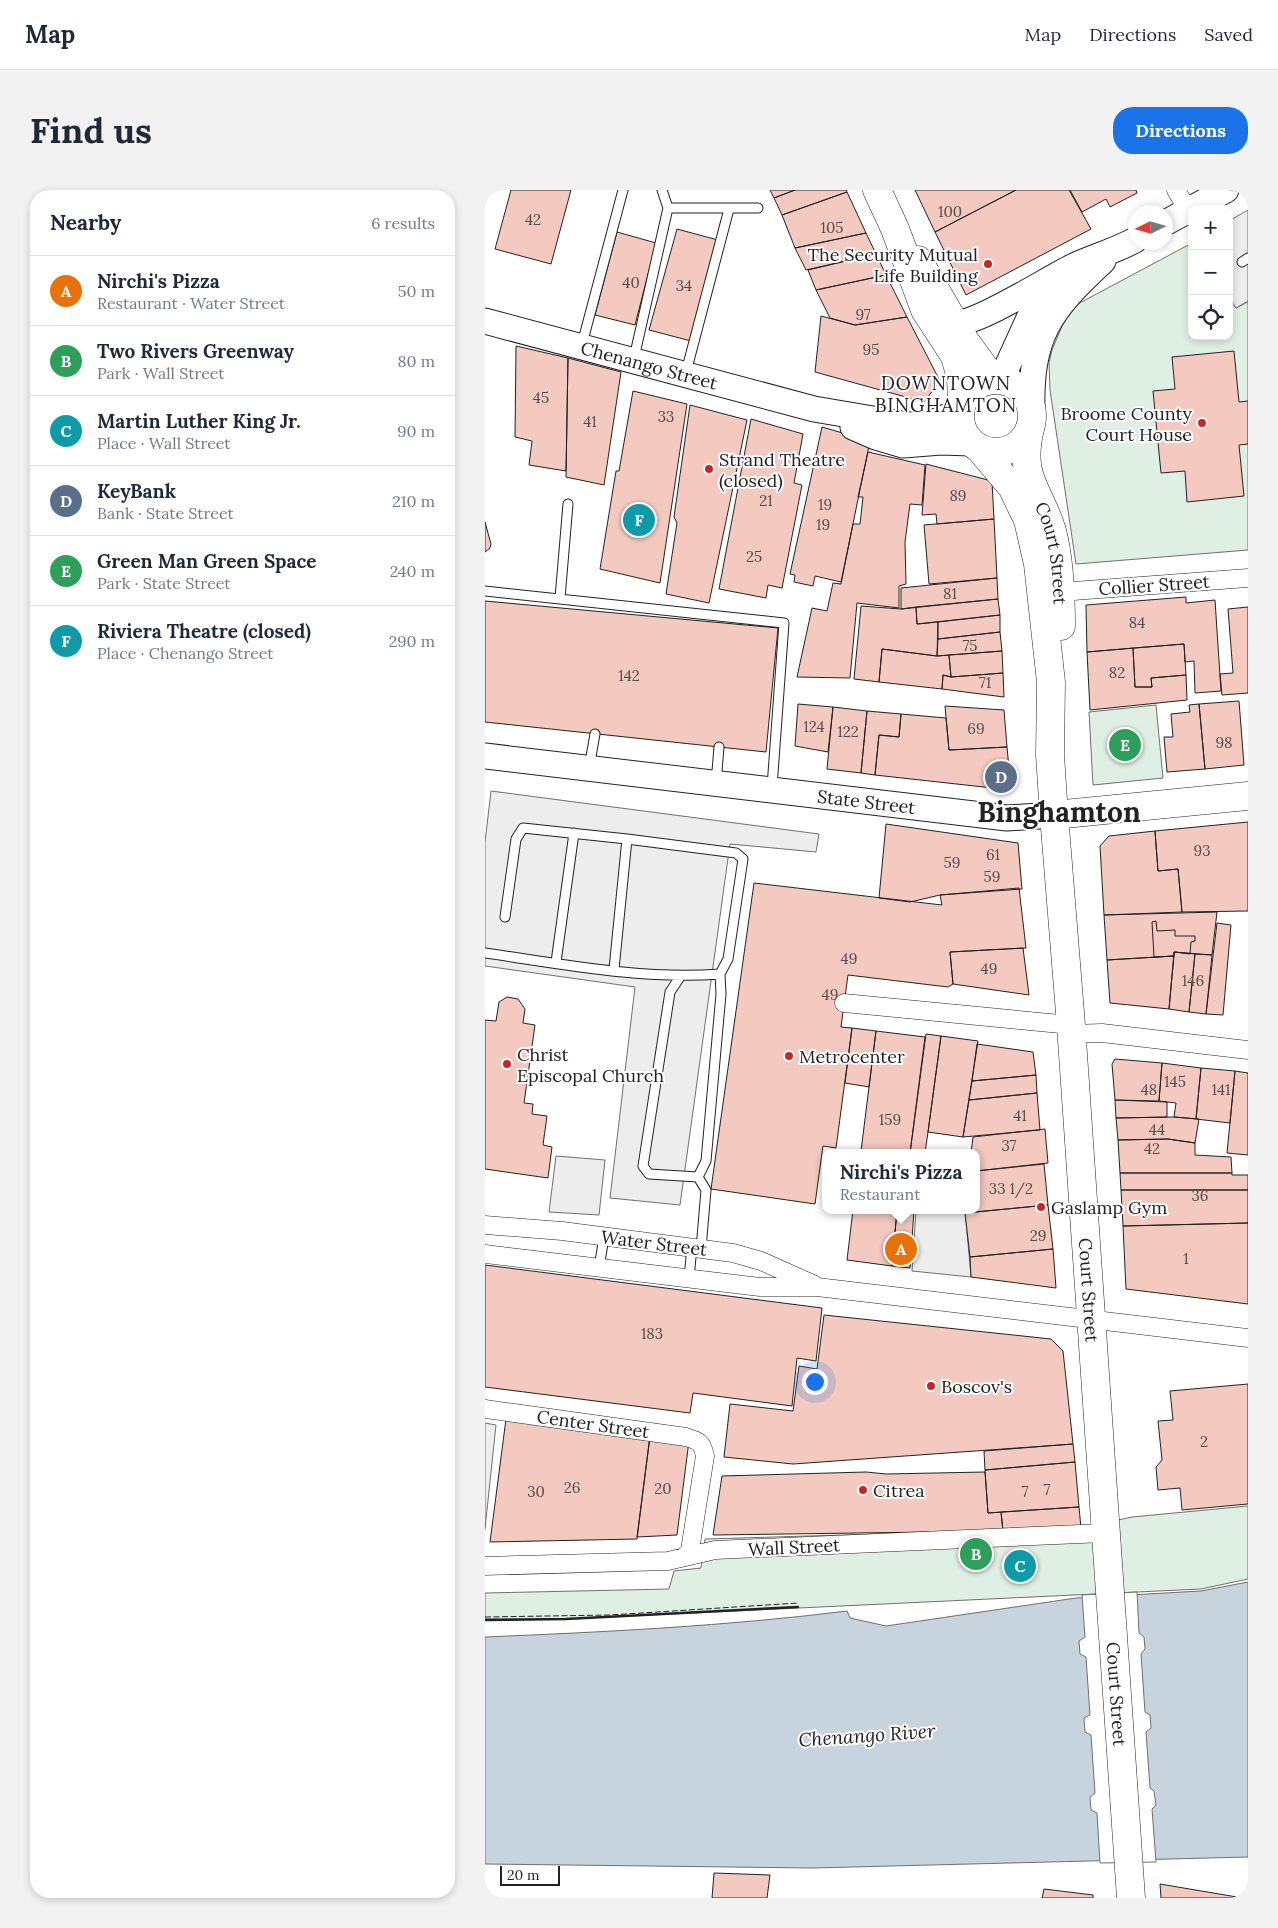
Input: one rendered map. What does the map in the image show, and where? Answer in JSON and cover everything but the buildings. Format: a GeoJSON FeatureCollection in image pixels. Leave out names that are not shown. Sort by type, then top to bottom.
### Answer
{"type":"FeatureCollection","features":[{"type":"Feature","properties":{"kind":"main road"},"geometry":{"type":"LineString","coordinates":[[877,190],[895,229],[925,310],[957,363],[961,428],[975,445],[990,452],[1007,451],[1021,442],[1031,420],[1029,400],[1022,390],[1012,383],[997,379],[974,386],[961,407]]}},
{"type":"Feature","properties":{"kind":"main road"},"geometry":{"type":"LineString","coordinates":[[895,229],[927,272],[955,323],[997,379]]}},
{"type":"Feature","properties":{"kind":"main road","name":"Court Street"},"geometry":{"type":"LineString","coordinates":[[1031,420],[1026,451],[1028,472],[1031,485],[1051,530],[1060,592],[1060,639],[1051,682]]}},
{"type":"Feature","properties":{"kind":"main road","name":"Court Street"},"geometry":{"type":"LineString","coordinates":[[975,445],[1012,487],[1028,520],[1038,564],[1051,682],[1050,755],[1071,1030],[1130,1895]]}},
{"type":"Feature","properties":{"kind":"main road","name":"State Street"},"geometry":{"type":"LineString","coordinates":[[1054,815],[1248,796]]}},
{"type":"Feature","properties":{"kind":"street"},"geometry":{"type":"LineString","coordinates":[[1173,212],[1182,200],[1226,190]]}},
{"type":"Feature","properties":{"kind":"street"},"geometry":{"type":"LineString","coordinates":[[955,323],[973,320],[1067,270],[1128,244]]}},
{"type":"Feature","properties":{"kind":"street"},"geometry":{"type":"LineString","coordinates":[[1031,420],[1034,366],[1039,342],[1045,329],[1065,298],[1112,252]]}},
{"type":"Feature","properties":{"kind":"street"},"geometry":{"type":"LineString","coordinates":[[997,379],[1035,305],[1054,281],[1067,270]]}},
{"type":"Feature","properties":{"kind":"street","name":"Chenango Street"},"geometry":{"type":"LineString","coordinates":[[485,321],[814,409],[908,426],[930,424],[961,407]]}},
{"type":"Feature","properties":{"kind":"street","name":"Chenango Street"},"geometry":{"type":"LineString","coordinates":[[814,409],[876,437],[897,443],[915,445],[941,442],[975,445]]}},
{"type":"Feature","properties":{"kind":"street","name":"Collier Street"},"geometry":{"type":"LineString","coordinates":[[1060,592],[1248,578]]}},
{"type":"Feature","properties":{"kind":"street","name":"State Street"},"geometry":{"type":"LineString","coordinates":[[485,756],[1007,818],[1054,815]]}},
{"type":"Feature","properties":{"kind":"street"},"geometry":{"type":"LineString","coordinates":[[844,1003],[1248,1050]]}},
{"type":"Feature","properties":{"kind":"street","name":"Water Street"},"geometry":{"type":"LineString","coordinates":[[485,1225],[604,1236],[733,1253],[761,1260],[817,1287]]}},
{"type":"Feature","properties":{"kind":"street","name":"Water Street"},"geometry":{"type":"LineString","coordinates":[[485,1254],[760,1287],[817,1287],[1090,1321],[1248,1338]]}},
{"type":"Feature","properties":{"kind":"street","name":"Center Street"},"geometry":{"type":"LineString","coordinates":[[485,1409],[685,1437],[699,1441],[703,1444],[705,1456],[690,1550],[685,1556]]}},
{"type":"Feature","properties":{"kind":"street","name":"Wall Street"},"geometry":{"type":"LineString","coordinates":[[485,1566],[668,1560],[715,1550],[1105,1544]]}},
{"type":"Feature","properties":{"kind":"lane"},"geometry":{"type":"LineString","coordinates":[[581,347],[623,190]]}},
{"type":"Feature","properties":{"kind":"lane"},"geometry":{"type":"LineString","coordinates":[[633,361],[668,208],[662,190]]}},
{"type":"Feature","properties":{"kind":"lane"},"geometry":{"type":"LineString","coordinates":[[668,208],[758,208]]}},
{"type":"Feature","properties":{"kind":"lane"},"geometry":{"type":"LineString","coordinates":[[685,375],[729,209]]}},
{"type":"Feature","properties":{"kind":"lane"},"geometry":{"type":"LineString","coordinates":[[561,598],[568,504]]}},
{"type":"Feature","properties":{"kind":"lane"},"geometry":{"type":"LineString","coordinates":[[485,591],[784,623],[772,790]]}},
{"type":"Feature","properties":{"kind":"lane"},"geometry":{"type":"LineString","coordinates":[[589,769],[595,734]]}},
{"type":"Feature","properties":{"kind":"lane"},"geometry":{"type":"LineString","coordinates":[[716,783],[719,746]]}},
{"type":"Feature","properties":{"kind":"lane"},"geometry":{"type":"LineString","coordinates":[[505,916],[516,839],[519,832],[530,827],[736,853],[743,859],[728,959],[720,974],[721,994],[706,1162],[698,1177]]}},
{"type":"Feature","properties":{"kind":"lane"},"geometry":{"type":"LineString","coordinates":[[556,962],[574,832]]}},
{"type":"Feature","properties":{"kind":"lane"},"geometry":{"type":"LineString","coordinates":[[614,969],[627,839]]}},
{"type":"Feature","properties":{"kind":"lane"},"geometry":{"type":"LineString","coordinates":[[485,953],[680,977],[720,974]]}},
{"type":"Feature","properties":{"kind":"lane"},"geometry":{"type":"LineString","coordinates":[[680,977],[670,992],[643,1166],[649,1174],[698,1177]]}},
{"type":"Feature","properties":{"kind":"lane"},"geometry":{"type":"LineString","coordinates":[[689,1278],[706,1190],[698,1177]]}},
{"type":"Feature","properties":{"kind":"lane"},"geometry":{"type":"LineString","coordinates":[[599,1268],[604,1236]]}},
{"type":"Feature","properties":{"kind":"green space"},"geometry":{"type":"Polygon","coordinates":[[[1188,245],[1188,340],[1233,340],[1233,303],[1236,308],[1248,302],[1248,550],[1076,564],[1050,390],[1049,363],[1062,326],[1074,306],[1188,245]]]}},
{"type":"Feature","properties":{"kind":"green space"},"geometry":{"type":"Polygon","coordinates":[[[1156,705],[1163,778],[1093,785],[1089,712],[1156,705]]]}},
{"type":"Feature","properties":{"kind":"green space"},"geometry":{"type":"Polygon","coordinates":[[[1248,1506],[1248,1579],[1201,1589],[566,1619],[485,1619],[485,1593],[669,1589],[674,1571],[701,1568],[705,1539],[1081,1528],[1132,1517],[1248,1506]]]}},
{"type":"Feature","properties":{"kind":"shaded area"},"geometry":{"type":"Polygon","coordinates":[[[1248,210],[1248,301],[1236,308],[1233,303],[1233,219],[1248,210]]]}},
{"type":"Feature","properties":{"kind":"shaded area"},"geometry":{"type":"Polygon","coordinates":[[[491,791],[819,834],[816,852],[730,844],[680,1205],[610,1198],[635,987],[485,966],[485,842],[491,791]]]}},
{"type":"Feature","properties":{"kind":"shaded area"},"geometry":{"type":"Polygon","coordinates":[[[556,1156],[605,1160],[599,1215],[549,1212],[556,1156]]]}},
{"type":"Feature","properties":{"kind":"shaded area"},"geometry":{"type":"Polygon","coordinates":[[[916,1214],[965,1214],[971,1277],[912,1271],[916,1214]]]}},
{"type":"Feature","properties":{"kind":"shaded area"},"geometry":{"type":"Polygon","coordinates":[[[485,1423],[496,1425],[485,1529],[485,1423]]]}},
{"type":"Feature","properties":{"kind":"water","name":"Chenango River"},"geometry":{"type":"Polygon","coordinates":[[[1248,1582],[1248,1857],[812,1868],[485,1864],[485,1637],[621,1631],[847,1611],[850,1618],[886,1626],[1076,1598],[1201,1591],[1248,1582]]]}},
{"type":"Feature","properties":{"kind":"pier"},"geometry":{"type":"Polygon","coordinates":[[[1137,1592],[1139,1633],[1144,1637],[1145,1649],[1141,1654],[1145,1712],[1150,1715],[1151,1728],[1146,1732],[1150,1788],[1154,1791],[1156,1805],[1152,1809],[1156,1862],[1100,1863],[1097,1813],[1091,1810],[1090,1797],[1095,1793],[1091,1735],[1085,1732],[1084,1718],[1090,1715],[1086,1657],[1080,1654],[1079,1641],[1085,1637],[1082,1595],[1137,1592]]]}},
{"type":"Feature","properties":{"kind":"fence"},"geometry":{"type":"LineString","coordinates":[[485,1617],[610,1615],[798,1603]]}},
{"type":"Feature","properties":{"kind":"wall"},"geometry":{"type":"LineString","coordinates":[[485,1620],[566,1619],[798,1607]]}},
{"type":"Feature","properties":{"kind":"place","name":"The Security Mutual Life Building"},"geometry":{"type":"Point","coordinates":[988,264]}},
{"type":"Feature","properties":{"kind":"place","name":"Broome County Court House"},"geometry":{"type":"Point","coordinates":[1202,423]}},
{"type":"Feature","properties":{"kind":"place","name":"Strand Theatre (closed)"},"geometry":{"type":"Point","coordinates":[709,469]}},
{"type":"Feature","properties":{"kind":"place","name":"Riviera Theatre (closed)"},"geometry":{"type":"Point","coordinates":[639,520]}},
{"type":"Feature","properties":{"kind":"place","name":"Green Man Green Space"},"geometry":{"type":"Point","coordinates":[1125,745]}},
{"type":"Feature","properties":{"kind":"place","name":"KeyBank"},"geometry":{"type":"Point","coordinates":[1001,777]}},
{"type":"Feature","properties":{"kind":"place","name":"Metrocenter"},"geometry":{"type":"Point","coordinates":[789,1056]}},
{"type":"Feature","properties":{"kind":"place","name":"Christ Episcopal Church"},"geometry":{"type":"Point","coordinates":[507,1064]}},
{"type":"Feature","properties":{"kind":"place","name":"Gaslamp Gym"},"geometry":{"type":"Point","coordinates":[1041,1207]}},
{"type":"Feature","properties":{"kind":"place","name":"Nirchi's Pizza"},"geometry":{"type":"Point","coordinates":[901,1249]}},
{"type":"Feature","properties":{"kind":"place","name":"Boscov's"},"geometry":{"type":"Point","coordinates":[931,1386]}},
{"type":"Feature","properties":{"kind":"place","name":"Citrea"},"geometry":{"type":"Point","coordinates":[863,1490]}},
{"type":"Feature","properties":{"kind":"place","name":"Two Rivers Greenway"},"geometry":{"type":"Point","coordinates":[976,1554]}},
{"type":"Feature","properties":{"kind":"place","name":"Martin Luther King Jr."},"geometry":{"type":"Point","coordinates":[1020,1566]}},
{"type":"Feature","properties":{"kind":"district","name":"DOWNTOWN BINGHAMTON"},"geometry":{"type":"Point","coordinates":[946,394]}},
{"type":"Feature","properties":{"kind":"district","name":"Binghamton"},"geometry":{"type":"Point","coordinates":[1059,812]}}]}
